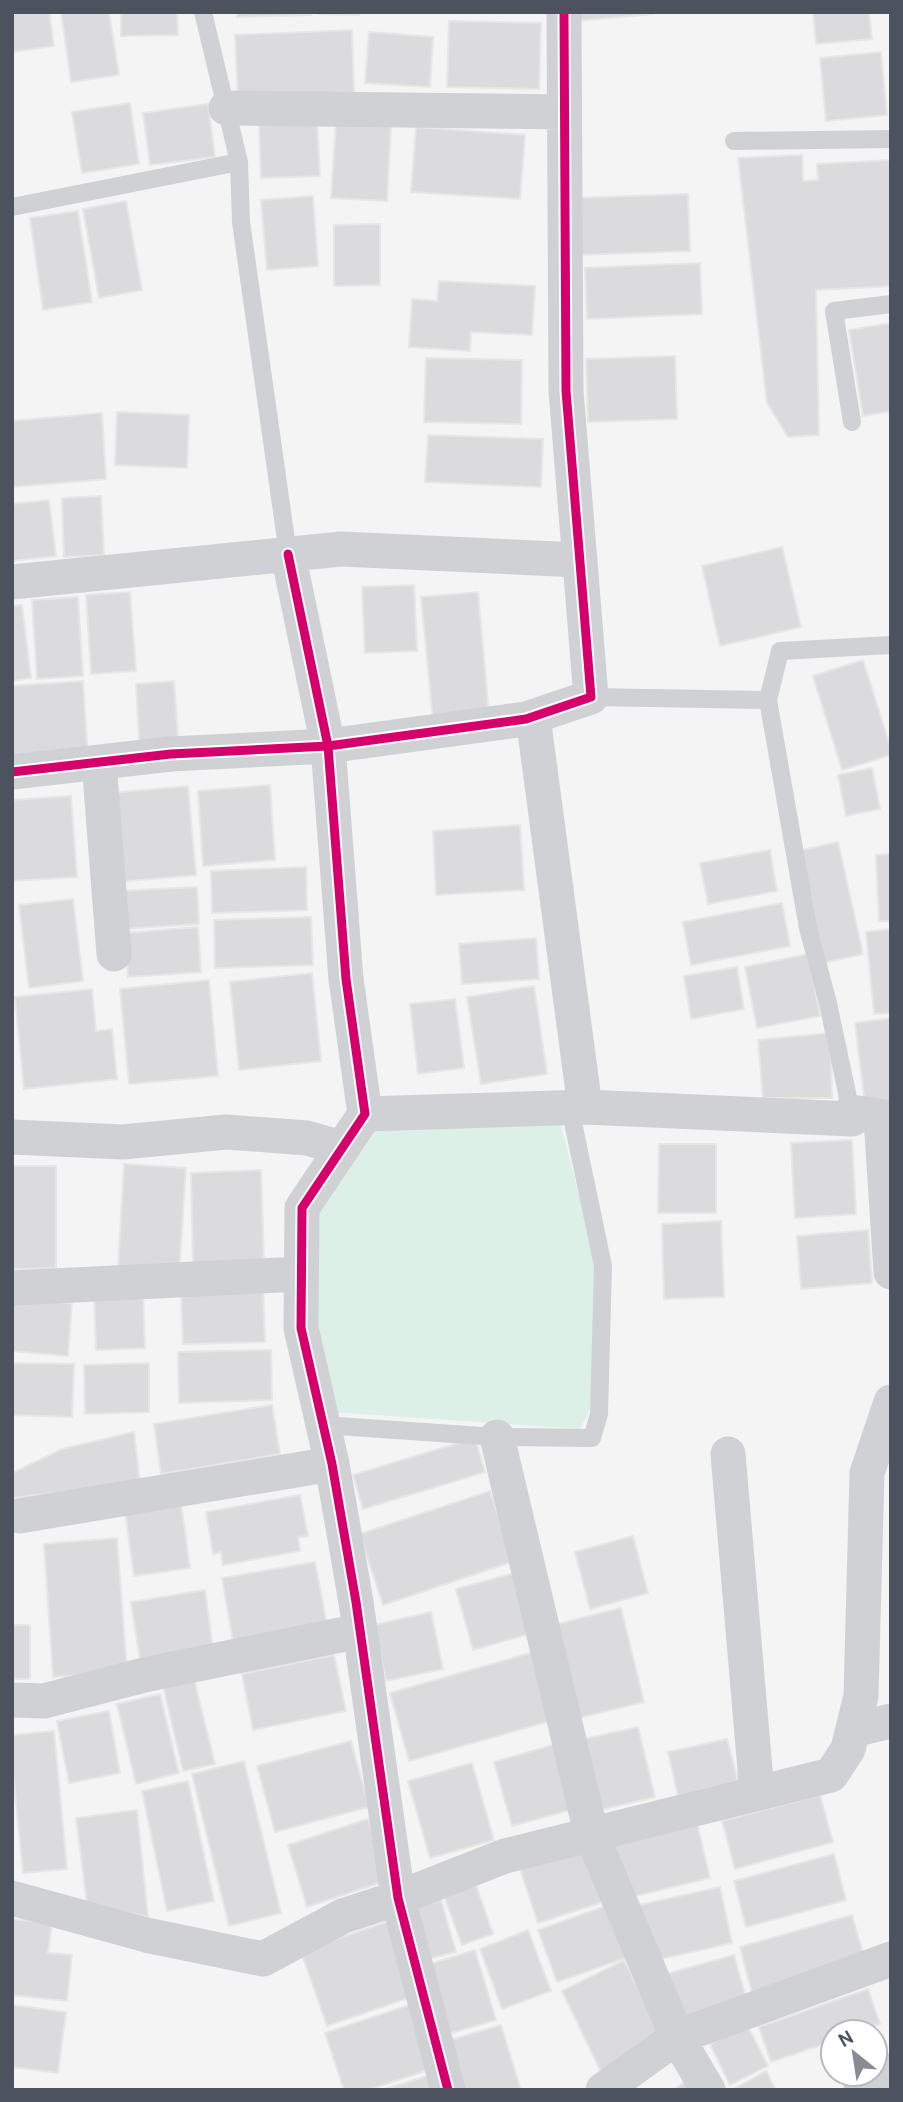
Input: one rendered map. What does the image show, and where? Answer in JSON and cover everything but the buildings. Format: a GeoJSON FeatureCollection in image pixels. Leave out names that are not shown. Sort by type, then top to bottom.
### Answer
{"type":"FeatureCollection","features":[{"type":"Feature","properties":{"kind":"street"},"geometry":{"type":"LineString","coordinates":[[12,772],[171,754],[328,746],[533,717],[591,697],[566,391],[564,12]]}},
{"type":"Feature","properties":{"kind":"street"},"geometry":{"type":"LineString","coordinates":[[226,108],[564,112]]}},
{"type":"Feature","properties":{"kind":"street"},"geometry":{"type":"LineString","coordinates":[[12,582],[341,550],[580,560]]}},
{"type":"Feature","properties":{"kind":"street"},"geometry":{"type":"LineString","coordinates":[[288,554],[328,746],[346,979],[365,1114],[302,1208],[301,1328],[332,1464],[360,1631],[398,1898],[448,2090]]}},
{"type":"Feature","properties":{"kind":"street"},"geometry":{"type":"LineString","coordinates":[[533,717],[578,1108]]}},
{"type":"Feature","properties":{"kind":"street"},"geometry":{"type":"LineString","coordinates":[[99,762],[114,954]]}},
{"type":"Feature","properties":{"kind":"street"},"geometry":{"type":"LineString","coordinates":[[365,1114],[578,1108],[852,1119],[874,1116],[891,1272]]}},
{"type":"Feature","properties":{"kind":"street"},"geometry":{"type":"LineString","coordinates":[[12,1137],[123,1142],[226,1132],[307,1138],[342,1148]]}},
{"type":"Feature","properties":{"kind":"street"},"geometry":{"type":"LineString","coordinates":[[12,1288],[300,1274]]}},
{"type":"Feature","properties":{"kind":"street"},"geometry":{"type":"LineString","coordinates":[[12,1898],[146,1935],[262,1958],[343,1916],[398,1898],[505,1856],[831,1775],[848,1749],[861,1696],[878,1547],[867,1473],[891,1402]]}},
{"type":"Feature","properties":{"kind":"street"},"geometry":{"type":"LineString","coordinates":[[497,1437],[592,1833],[677,2037],[708,2090]]}},
{"type":"Feature","properties":{"kind":"street"},"geometry":{"type":"LineString","coordinates":[[728,1454],[757,1793]]}},
{"type":"Feature","properties":{"kind":"street"},"geometry":{"type":"LineString","coordinates":[[19,1516],[332,1464]]}},
{"type":"Feature","properties":{"kind":"street"},"geometry":{"type":"LineString","coordinates":[[12,1700],[44,1701],[144,1675],[360,1631]]}},
{"type":"Feature","properties":{"kind":"street"},"geometry":{"type":"LineString","coordinates":[[853,1730],[891,1721]]}},
{"type":"Feature","properties":{"kind":"street"},"geometry":{"type":"LineString","coordinates":[[603,2090],[677,2037],[891,1959]]}},
{"type":"Feature","properties":{"kind":"street"},"geometry":{"type":"LineString","coordinates":[[861,2090],[891,2071]]}},
{"type":"Feature","properties":{"kind":"lane"},"geometry":{"type":"LineString","coordinates":[[203,12],[239,162],[241,222],[288,554]]}},
{"type":"Feature","properties":{"kind":"lane"},"geometry":{"type":"LineString","coordinates":[[734,141],[891,139]]}},
{"type":"Feature","properties":{"kind":"lane"},"geometry":{"type":"LineString","coordinates":[[12,207],[239,162]]}},
{"type":"Feature","properties":{"kind":"lane"},"geometry":{"type":"LineString","coordinates":[[852,422],[834,311],[891,304]]}},
{"type":"Feature","properties":{"kind":"lane"},"geometry":{"type":"LineString","coordinates":[[874,1116],[828,1003],[808,928],[768,700],[780,651],[891,645]]}},
{"type":"Feature","properties":{"kind":"lane"},"geometry":{"type":"LineString","coordinates":[[591,697],[768,700]]}},
{"type":"Feature","properties":{"kind":"lane"},"geometry":{"type":"LineString","coordinates":[[323,1425],[497,1437],[592,1438],[599,1414],[603,1265],[578,1108]]}},
{"type":"Feature","properties":{"kind":"green space"},"geometry":{"type":"Polygon","coordinates":[[[559,1117],[595,1258],[592,1405],[580,1429],[332,1412],[309,1327],[313,1212],[372,1126],[559,1117]]]}},
{"type":"Feature","properties":{"kind":"cycle path"},"geometry":{"type":"LineString","coordinates":[[12,772],[171,754],[328,746],[526,719],[591,697],[566,391],[564,12]]}},
{"type":"Feature","properties":{"kind":"cycle path"},"geometry":{"type":"LineString","coordinates":[[288,554],[328,746],[346,979],[365,1114],[302,1208],[301,1328],[332,1464],[356,1602],[398,1898],[448,2090]]}}]}
